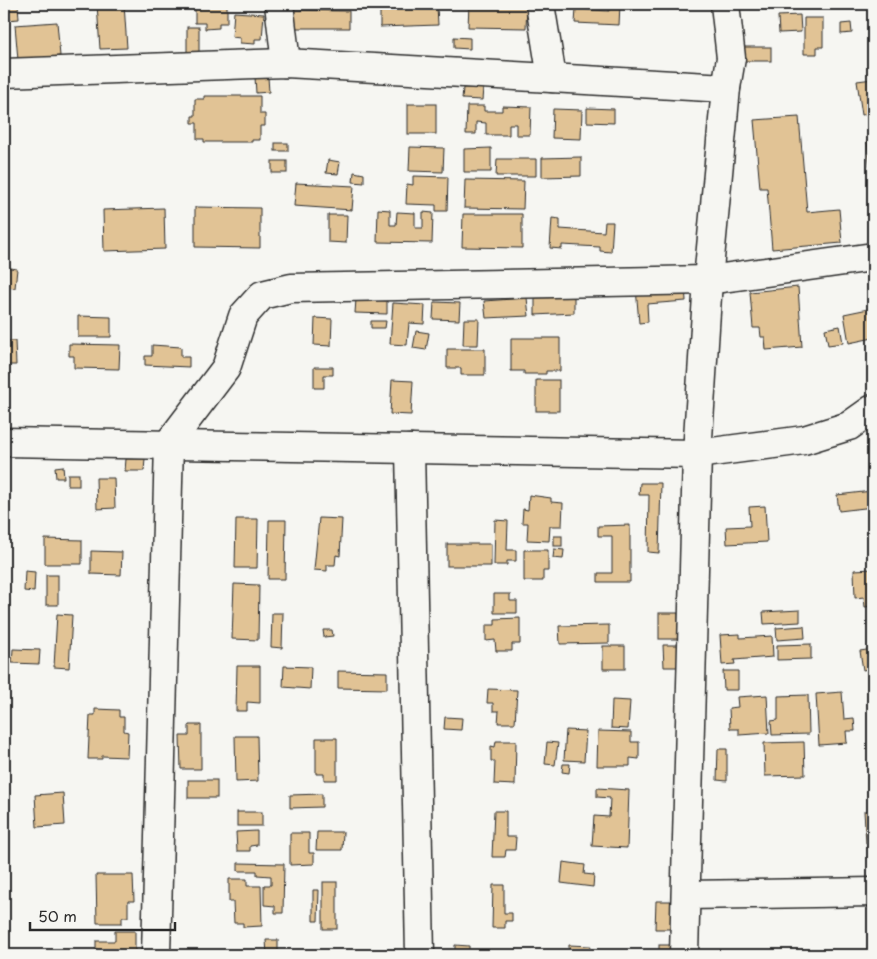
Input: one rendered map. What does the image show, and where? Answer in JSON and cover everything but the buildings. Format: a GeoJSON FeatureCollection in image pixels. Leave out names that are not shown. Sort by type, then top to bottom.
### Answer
{"type":"FeatureCollection","features":[{"type":"Feature","properties":{"kind":"street"},"geometry":{"type":"LineString","coordinates":[[279,4],[286,63]]}},
{"type":"Feature","properties":{"kind":"street"},"geometry":{"type":"LineString","coordinates":[[540,4],[552,78]]}},
{"type":"Feature","properties":{"kind":"street"},"geometry":{"type":"LineString","coordinates":[[684,955],[697,454],[708,280],[726,88],[731,58],[725,4]]}},
{"type":"Feature","properties":{"kind":"street"},"geometry":{"type":"LineString","coordinates":[[4,73],[286,63],[726,88]]}},
{"type":"Feature","properties":{"kind":"street"},"geometry":{"type":"LineString","coordinates":[[156,955],[169,443],[226,368],[243,316],[262,295],[291,288],[708,280],[873,257]]}},
{"type":"Feature","properties":{"kind":"street"},"geometry":{"type":"LineString","coordinates":[[4,442],[169,443],[697,454],[804,440],[849,426],[873,409]]}},
{"type":"Feature","properties":{"kind":"street"},"geometry":{"type":"LineString","coordinates":[[410,449],[420,955]]}},
{"type":"Feature","properties":{"kind":"street"},"geometry":{"type":"LineString","coordinates":[[686,895],[873,892]]}}]}
